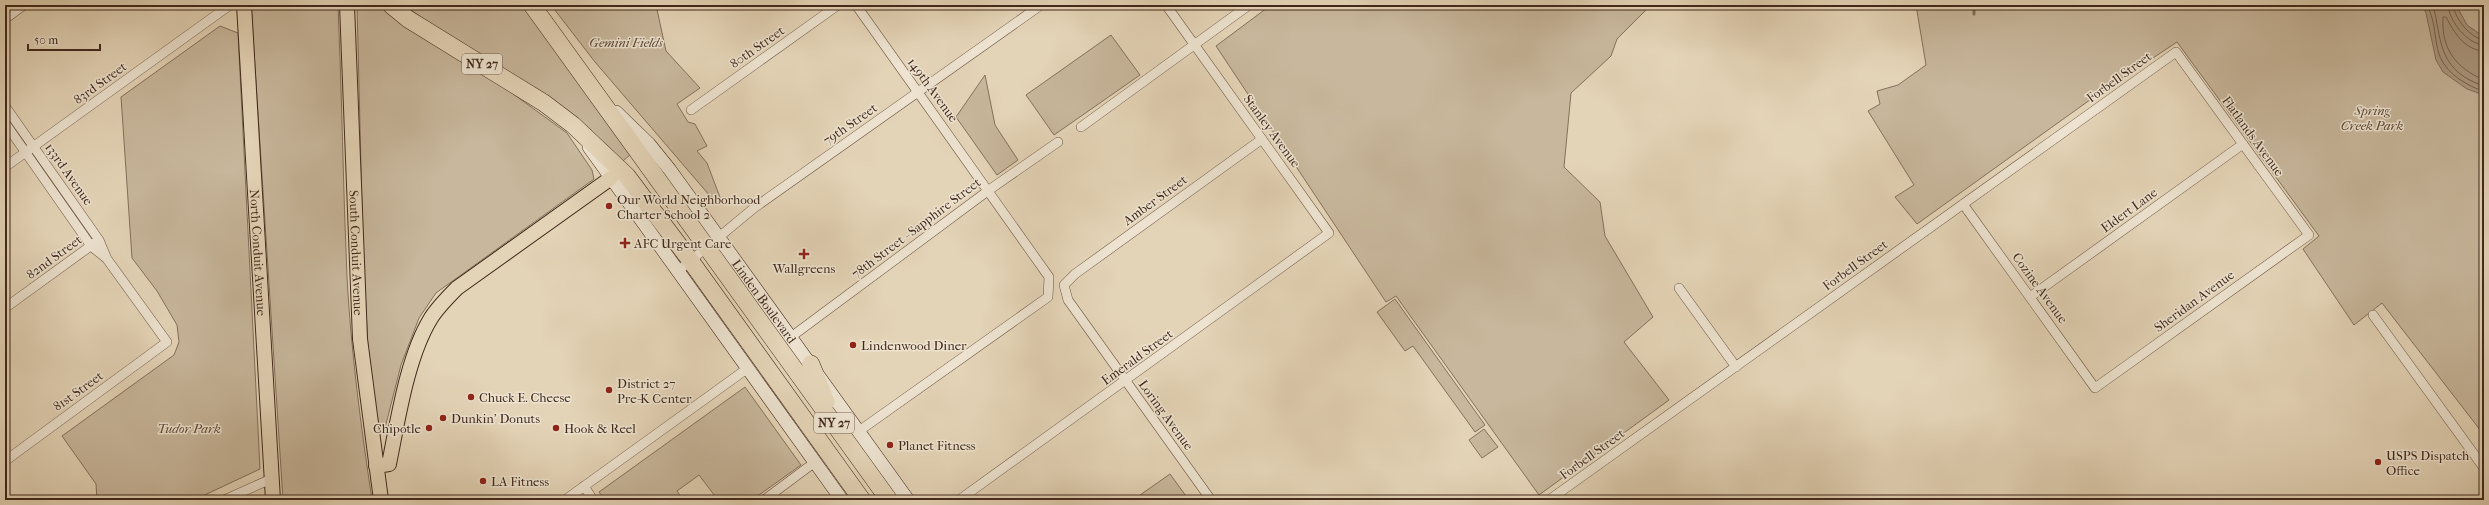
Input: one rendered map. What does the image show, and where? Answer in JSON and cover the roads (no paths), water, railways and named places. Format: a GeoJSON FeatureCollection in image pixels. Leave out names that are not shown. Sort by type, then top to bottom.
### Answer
{"type":"FeatureCollection","features":[{"type":"Feature","properties":{"kind":"highway","name":"NY 27"},"geometry":{"type":"LineString","coordinates":[[391,5],[408,19],[544,103],[573,125],[616,174],[838,466],[862,500]]}},
{"type":"Feature","properties":{"kind":"highway","name":"Linden Boulevard"},"geometry":{"type":"LineString","coordinates":[[532,5],[596,93],[712,241],[836,427],[889,500]]}},
{"type":"Feature","properties":{"kind":"highway"},"geometry":{"type":"LineString","coordinates":[[811,364],[836,427]]}},
{"type":"Feature","properties":{"kind":"highway"},"geometry":{"type":"LineString","coordinates":[[838,466],[853,500]]}},
{"type":"Feature","properties":{"kind":"main road","name":"South Conduit Avenue"},"geometry":{"type":"LineString","coordinates":[[346,5],[360,339],[382,466],[381,500]]}},
{"type":"Feature","properties":{"kind":"main road","name":"North Conduit Avenue"},"geometry":{"type":"LineString","coordinates":[[245,12],[273,500]]}},
{"type":"Feature","properties":{"kind":"main road"},"geometry":{"type":"LineString","coordinates":[[382,466],[416,354],[429,320],[437,309],[473,276],[616,174]]}},
{"type":"Feature","properties":{"kind":"street"},"geometry":{"type":"LineString","coordinates":[[5,19],[24,5]]}},
{"type":"Feature","properties":{"kind":"street","name":"83rd Street"},"geometry":{"type":"LineString","coordinates":[[5,167],[230,5]]}},
{"type":"Feature","properties":{"kind":"street"},"geometry":{"type":"LineString","coordinates":[[235,5],[245,12]]}},
{"type":"Feature","properties":{"kind":"street","name":"80th Street"},"geometry":{"type":"LineString","coordinates":[[691,110],[838,5]]}},
{"type":"Feature","properties":{"kind":"street","name":"149th Avenue"},"geometry":{"type":"LineString","coordinates":[[856,5],[989,190]]}},
{"type":"Feature","properties":{"kind":"street","name":"79th Street"},"geometry":{"type":"LineString","coordinates":[[684,265],[712,241],[804,171],[919,92],[1041,5]]}},
{"type":"Feature","properties":{"kind":"street","name":"Stanley Avenue"},"geometry":{"type":"LineString","coordinates":[[1166,5],[1329,233]]}},
{"type":"Feature","properties":{"kind":"street"},"geometry":{"type":"LineString","coordinates":[[1081,127],[1249,5]]}},
{"type":"Feature","properties":{"kind":"street","name":"Flatlands Avenue"},"geometry":{"type":"LineString","coordinates":[[2176,52],[2309,235]]}},
{"type":"Feature","properties":{"kind":"street","name":"Forbell Street"},"geometry":{"type":"LineString","coordinates":[[1549,500],[2176,52]]}},
{"type":"Feature","properties":{"kind":"street","name":"133rd Avenue"},"geometry":{"type":"LineString","coordinates":[[5,106],[34,146],[95,243]]}},
{"type":"Feature","properties":{"kind":"street","name":"133rd Avenue"},"geometry":{"type":"LineString","coordinates":[[5,123],[107,258],[167,342]]}},
{"type":"Feature","properties":{"kind":"street","name":"Amber Street"},"geometry":{"type":"LineString","coordinates":[[1064,285],[1075,274],[1262,138]]}},
{"type":"Feature","properties":{"kind":"street","name":"78th Street - Sapphire Street"},"geometry":{"type":"LineString","coordinates":[[791,337],[989,190],[1058,142]]}},
{"type":"Feature","properties":{"kind":"street","name":"Eldert Lane"},"geometry":{"type":"LineString","coordinates":[[2030,297],[2243,144]]}},
{"type":"Feature","properties":{"kind":"street"},"geometry":{"type":"LineString","coordinates":[[859,431],[1048,297],[1050,287],[1049,277],[989,190]]}},
{"type":"Feature","properties":{"kind":"street","name":"Cozine Avenue"},"geometry":{"type":"LineString","coordinates":[[1964,204],[2095,388]]}},
{"type":"Feature","properties":{"kind":"street","name":"Emerald Street"},"geometry":{"type":"LineString","coordinates":[[960,500],[1126,382],[1329,233]]}},
{"type":"Feature","properties":{"kind":"street","name":"Sheridan Avenue"},"geometry":{"type":"LineString","coordinates":[[2095,388],[2309,235]]}},
{"type":"Feature","properties":{"kind":"street","name":"Linden Boulevard"},"geometry":{"type":"LineString","coordinates":[[712,241],[791,337],[908,500]]}},
{"type":"Feature","properties":{"kind":"street","name":"82nd Street"},"geometry":{"type":"LineString","coordinates":[[5,308],[95,243]]}},
{"type":"Feature","properties":{"kind":"street"},"geometry":{"type":"LineString","coordinates":[[684,265],[748,368],[842,500]]}},
{"type":"Feature","properties":{"kind":"street","name":"Loring Avenue"},"geometry":{"type":"LineString","coordinates":[[1064,285],[1068,300],[1211,500]]}},
{"type":"Feature","properties":{"kind":"street"},"geometry":{"type":"LineString","coordinates":[[1679,288],[1736,367]]}},
{"type":"Feature","properties":{"kind":"street"},"geometry":{"type":"LineString","coordinates":[[2373,315],[2484,468]]}},
{"type":"Feature","properties":{"kind":"street","name":"81st Street"},"geometry":{"type":"LineString","coordinates":[[5,461],[167,342]]}},
{"type":"Feature","properties":{"kind":"street"},"geometry":{"type":"LineString","coordinates":[[564,500],[748,368]]}},
{"type":"Feature","properties":{"kind":"street"},"geometry":{"type":"LineString","coordinates":[[764,500],[815,462]]}},
{"type":"Feature","properties":{"kind":"street"},"geometry":{"type":"LineString","coordinates":[[224,500],[271,479]]}},
{"type":"Feature","properties":{"kind":"street"},"geometry":{"type":"LineString","coordinates":[[584,486],[593,500]]}},
{"type":"Feature","properties":{"kind":"water"},"geometry":{"type":"Polygon","coordinates":[[[2422,5],[2456,5],[2467,25],[2484,37],[2484,95],[2467,89],[2443,72],[2436,60],[2426,13],[2422,5]]]}},
{"type":"Feature","properties":{"kind":"waterway"},"geometry":{"type":"LineString","coordinates":[[1974,5],[1974,14]]}},
{"type":"Feature","properties":{"kind":"place","name":"Our World Neighborhood Charter School 2"},"geometry":{"type":"Point","coordinates":[609,206]}},
{"type":"Feature","properties":{"kind":"place","name":"AFC Urgent Care"},"geometry":{"type":"Point","coordinates":[625,243]}},
{"type":"Feature","properties":{"kind":"place","name":"Wallgreens"},"geometry":{"type":"Point","coordinates":[804,254]}},
{"type":"Feature","properties":{"kind":"place","name":"Lindenwood Diner"},"geometry":{"type":"Point","coordinates":[853,345]}},
{"type":"Feature","properties":{"kind":"place","name":"District 27 Pre-K Center"},"geometry":{"type":"Point","coordinates":[609,390]}},
{"type":"Feature","properties":{"kind":"place","name":"Chuck E. Cheese"},"geometry":{"type":"Point","coordinates":[471,397]}},
{"type":"Feature","properties":{"kind":"place","name":"Dunkin' Donuts"},"geometry":{"type":"Point","coordinates":[443,418]}},
{"type":"Feature","properties":{"kind":"place","name":"Chipotle"},"geometry":{"type":"Point","coordinates":[429,428]}},
{"type":"Feature","properties":{"kind":"place","name":"Hook & Reel"},"geometry":{"type":"Point","coordinates":[556,428]}},
{"type":"Feature","properties":{"kind":"place","name":"Planet Fitness"},"geometry":{"type":"Point","coordinates":[890,445]}},
{"type":"Feature","properties":{"kind":"place","name":"USPS Dispatch Office"},"geometry":{"type":"Point","coordinates":[2378,462]}},
{"type":"Feature","properties":{"kind":"place","name":"LA Fitness"},"geometry":{"type":"Point","coordinates":[483,481]}},
{"type":"Feature","properties":{"kind":"park label","name":"Gemini Fields"},"geometry":{"type":"Point","coordinates":[626,42]}},
{"type":"Feature","properties":{"kind":"park label","name":"Spring Creek Park"},"geometry":{"type":"Point","coordinates":[2372,118]}},
{"type":"Feature","properties":{"kind":"park label","name":"Tudor Park"},"geometry":{"type":"Point","coordinates":[189,428]}}]}
